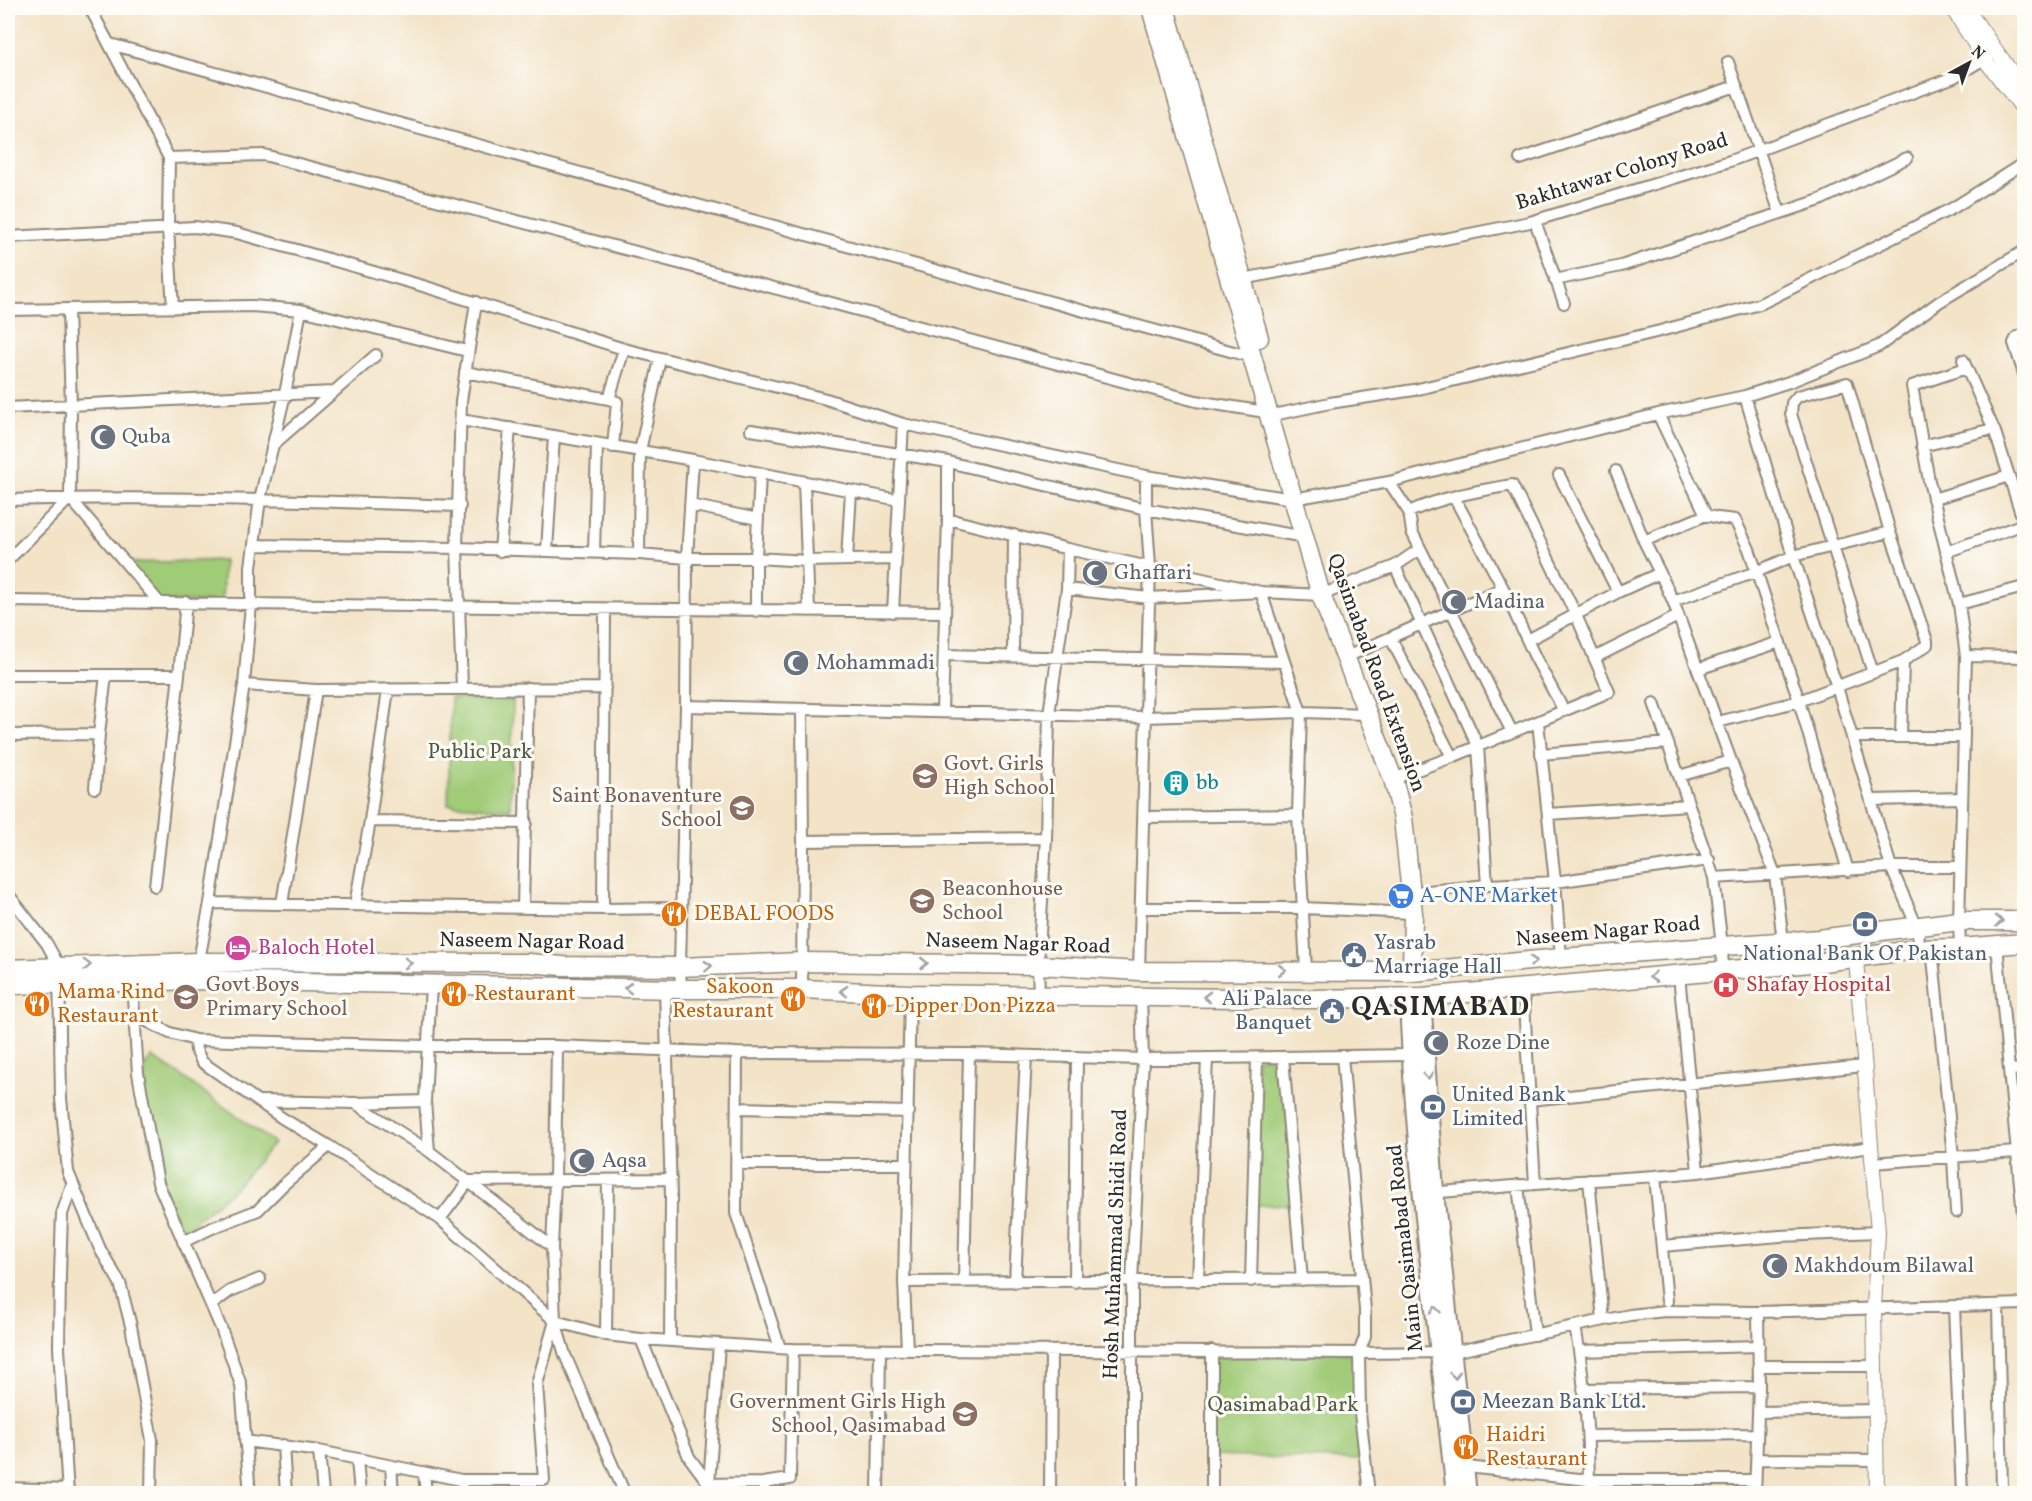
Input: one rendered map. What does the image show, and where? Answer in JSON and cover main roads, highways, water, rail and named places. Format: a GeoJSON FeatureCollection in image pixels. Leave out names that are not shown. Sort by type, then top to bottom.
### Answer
{"type":"FeatureCollection","features":[{"type":"Feature","properties":{"kind":"main road"},"geometry":{"type":"LineString","coordinates":[[1151,8],[1252,357],[1273,413]]}},
{"type":"Feature","properties":{"kind":"main road"},"geometry":{"type":"LineString","coordinates":[[1165,8],[1243,279],[1273,413]]}},
{"type":"Feature","properties":{"kind":"main road","name":"Qasimabad Road Extension"},"geometry":{"type":"LineString","coordinates":[[1273,413],[1293,499],[1321,594],[1344,658],[1394,779],[1403,818],[1409,893],[1413,913],[1412,972]]}},
{"type":"Feature","properties":{"kind":"main road","name":"Naseem Nagar Road"},"geometry":{"type":"LineString","coordinates":[[8,985],[132,982],[197,971],[529,963],[563,966],[680,967],[801,962],[1038,965],[1139,971],[1412,972],[1561,958],[1783,942],[1959,921],[2025,921]]}},
{"type":"Feature","properties":{"kind":"main road","name":"Naseem Nagar Road"},"geometry":{"type":"LineString","coordinates":[[8,969],[59,966],[431,984],[802,989],[910,994],[1313,999],[1415,997],[1856,959],[1926,948],[2025,943]]}},
{"type":"Feature","properties":{"kind":"main road"},"geometry":{"type":"LineString","coordinates":[[1587,956],[1588,982]]}},
{"type":"Feature","properties":{"kind":"main road"},"geometry":{"type":"LineString","coordinates":[[1139,971],[1141,996]]}},
{"type":"Feature","properties":{"kind":"main road","name":"Main Qasimabad Road"},"geometry":{"type":"LineString","coordinates":[[1415,997],[1410,1055],[1429,1193],[1446,1352],[1455,1494]]}},
{"type":"Feature","properties":{"kind":"main road","name":"Main Qasimabad Road"},"geometry":{"type":"LineString","coordinates":[[1415,997],[1429,1193]]}},
{"type":"Feature","properties":{"kind":"main road","name":"Main Qasimabad Road"},"geometry":{"type":"LineString","coordinates":[[1446,1352],[1466,1467],[1468,1494]]}},
{"type":"Feature","properties":{"kind":"place","name":"Quba"},"geometry":{"type":"Point","coordinates":[103,437]}},
{"type":"Feature","properties":{"kind":"place","name":"Ghaffari"},"geometry":{"type":"Point","coordinates":[1095,573]}},
{"type":"Feature","properties":{"kind":"place","name":"Madina"},"geometry":{"type":"Point","coordinates":[1454,602]}},
{"type":"Feature","properties":{"kind":"place","name":"Mohammadi"},"geometry":{"type":"Point","coordinates":[796,663]}},
{"type":"Feature","properties":{"kind":"place","name":"Govt. Girls High School"},"geometry":{"type":"Point","coordinates":[925,776]}},
{"type":"Feature","properties":{"kind":"place","name":"bb"},"geometry":{"type":"Point","coordinates":[1176,783]}},
{"type":"Feature","properties":{"kind":"place","name":"Saint Bonaventure School"},"geometry":{"type":"Point","coordinates":[742,808]}},
{"type":"Feature","properties":{"kind":"place","name":"A-ONE Market"},"geometry":{"type":"Point","coordinates":[1401,896]}},
{"type":"Feature","properties":{"kind":"place","name":"Beaconhouse School"},"geometry":{"type":"Point","coordinates":[922,901]}},
{"type":"Feature","properties":{"kind":"place","name":"DEBAL FOODS"},"geometry":{"type":"Point","coordinates":[674,914]}},
{"type":"Feature","properties":{"kind":"place","name":"National Bank Of Pakistan"},"geometry":{"type":"Point","coordinates":[1865,924]}},
{"type":"Feature","properties":{"kind":"place","name":"Baloch Hotel"},"geometry":{"type":"Point","coordinates":[238,948]}},
{"type":"Feature","properties":{"kind":"place","name":"Yasrab Marriage Hall"},"geometry":{"type":"Point","coordinates":[1354,955]}},
{"type":"Feature","properties":{"kind":"place","name":"Shafay Hospital"},"geometry":{"type":"Point","coordinates":[1726,985]}},
{"type":"Feature","properties":{"kind":"place","name":"Restaurant"},"geometry":{"type":"Point","coordinates":[454,994]}},
{"type":"Feature","properties":{"kind":"place","name":"Govt Boys Primary School"},"geometry":{"type":"Point","coordinates":[186,997]}},
{"type":"Feature","properties":{"kind":"place","name":"Sakoon Restaurant"},"geometry":{"type":"Point","coordinates":[793,999]}},
{"type":"Feature","properties":{"kind":"place","name":"Mama Rind Restaurant"},"geometry":{"type":"Point","coordinates":[37,1004]}},
{"type":"Feature","properties":{"kind":"place","name":"Dipper Don Pizza"},"geometry":{"type":"Point","coordinates":[874,1006]}},
{"type":"Feature","properties":{"kind":"place","name":"Ali Palace Banquet"},"geometry":{"type":"Point","coordinates":[1332,1011]}},
{"type":"Feature","properties":{"kind":"place","name":"Roze Dine"},"geometry":{"type":"Point","coordinates":[1436,1043]}},
{"type":"Feature","properties":{"kind":"place","name":"United Bank Limited"},"geometry":{"type":"Point","coordinates":[1433,1107]}},
{"type":"Feature","properties":{"kind":"place","name":"Aqsa"},"geometry":{"type":"Point","coordinates":[582,1161]}},
{"type":"Feature","properties":{"kind":"place","name":"Makhdoum Bilawal"},"geometry":{"type":"Point","coordinates":[1775,1266]}},
{"type":"Feature","properties":{"kind":"place","name":"Meezan Bank Ltd."},"geometry":{"type":"Point","coordinates":[1463,1402]}},
{"type":"Feature","properties":{"kind":"place","name":"Government Girls High School, Qasimabad"},"geometry":{"type":"Point","coordinates":[965,1414]}},
{"type":"Feature","properties":{"kind":"place","name":"Haidri Restaurant"},"geometry":{"type":"Point","coordinates":[1466,1447]}},
{"type":"Feature","properties":{"kind":"district","name":"QASIMABAD"},"geometry":{"type":"Point","coordinates":[1441,1008]}},
{"type":"Feature","properties":{"kind":"park label","name":"Public Park"},"geometry":{"type":"Point","coordinates":[480,752]}},
{"type":"Feature","properties":{"kind":"park label","name":"Qasimabad Park"},"geometry":{"type":"Point","coordinates":[1283,1405]}}]}
